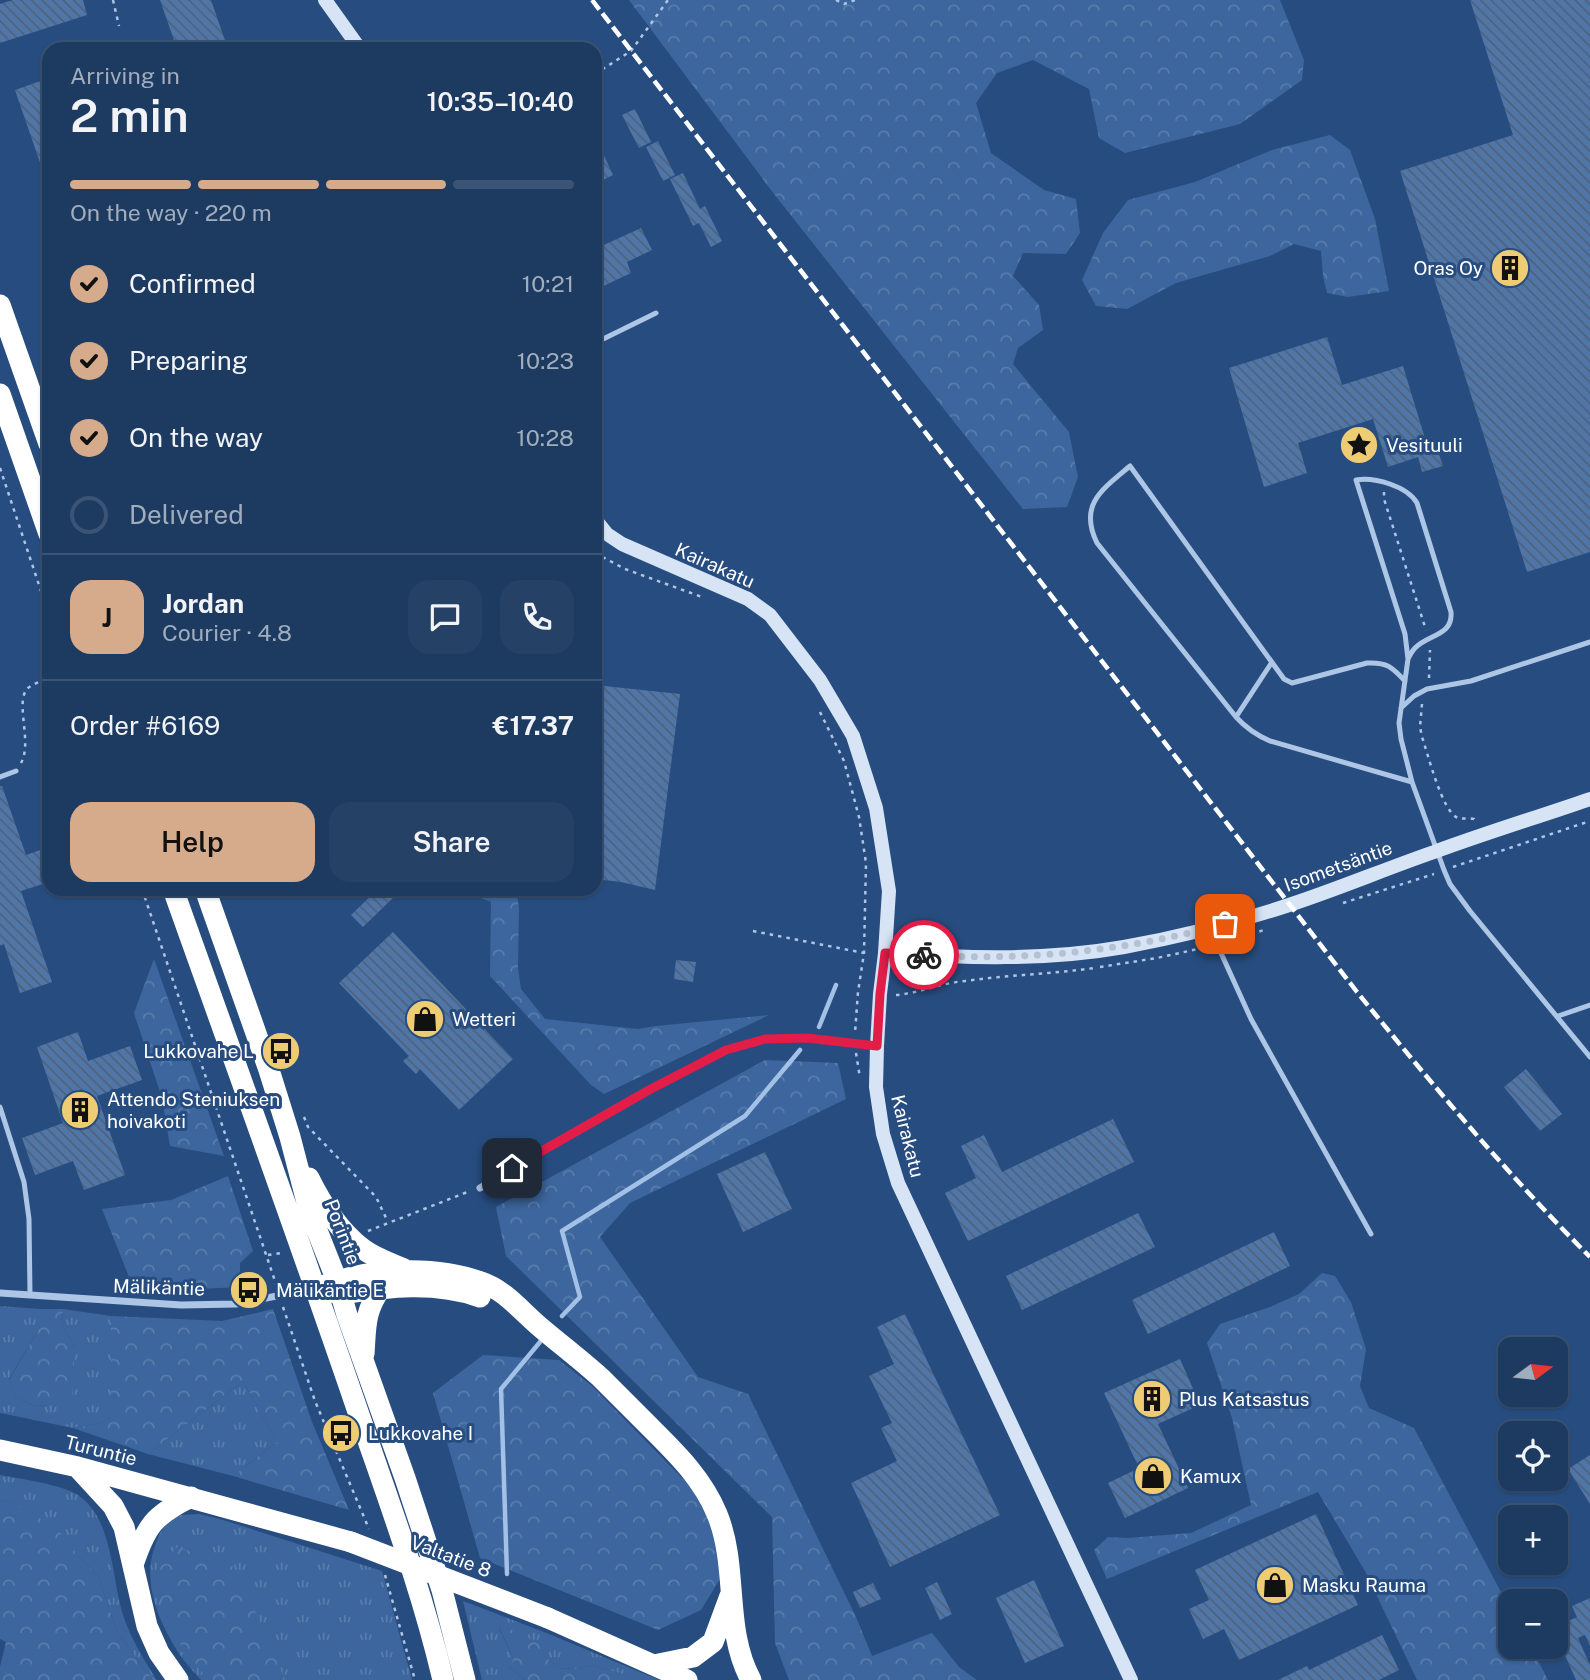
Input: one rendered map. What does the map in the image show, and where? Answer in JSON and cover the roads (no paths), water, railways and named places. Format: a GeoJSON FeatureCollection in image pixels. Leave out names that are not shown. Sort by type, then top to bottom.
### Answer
{"type":"FeatureCollection","features":[{"type":"Feature","properties":{"kind":"highway"},"geometry":{"type":"LineString","coordinates":[[0,305],[42,424]]}},
{"type":"Feature","properties":{"kind":"highway"},"geometry":{"type":"LineString","coordinates":[[0,394],[42,514]]}},
{"type":"Feature","properties":{"kind":"highway"},"geometry":{"type":"LineString","coordinates":[[176,896],[316,1288],[416,1581],[443,1680]]}},
{"type":"Feature","properties":{"kind":"highway","name":"Porintie"},"geometry":{"type":"LineString","coordinates":[[207,896],[269,1070],[309,1210],[339,1287],[443,1590],[465,1680]]}},
{"type":"Feature","properties":{"kind":"highway"},"geometry":{"type":"LineString","coordinates":[[290,1137],[319,1198],[351,1238],[365,1251],[406,1270]]}},
{"type":"Feature","properties":{"kind":"highway"},"geometry":{"type":"LineString","coordinates":[[339,1287],[406,1270],[449,1273],[483,1282],[505,1295],[599,1377],[684,1461],[717,1514],[727,1550],[730,1594],[739,1646],[751,1680]]}},
{"type":"Feature","properties":{"kind":"highway"},"geometry":{"type":"LineString","coordinates":[[316,1288],[409,1286],[462,1291],[530,1319]]}},
{"type":"Feature","properties":{"kind":"highway"},"geometry":{"type":"LineString","coordinates":[[364,1363],[367,1315],[371,1302],[381,1288]]}},
{"type":"Feature","properties":{"kind":"highway","name":"Turuntie"},"geometry":{"type":"LineString","coordinates":[[0,1450],[78,1467],[191,1497]]}},
{"type":"Feature","properties":{"kind":"highway"},"geometry":{"type":"LineString","coordinates":[[78,1467],[113,1506],[124,1528],[147,1626],[159,1653],[178,1680]]}},
{"type":"Feature","properties":{"kind":"highway"},"geometry":{"type":"LineString","coordinates":[[133,1567],[142,1539],[155,1521],[167,1509],[191,1497]]}},
{"type":"Feature","properties":{"kind":"highway","name":"Valtatie 8"},"geometry":{"type":"LineString","coordinates":[[191,1497],[351,1542],[548,1618],[687,1680]]}},
{"type":"Feature","properties":{"kind":"highway"},"geometry":{"type":"LineString","coordinates":[[654,1665],[693,1657],[713,1642],[730,1594]]}},
{"type":"Feature","properties":{"kind":"main road"},"geometry":{"type":"LineString","coordinates":[[326,0],[355,42]]}},
{"type":"Feature","properties":{"kind":"main road","name":"Kairakatu"},"geometry":{"type":"LineString","coordinates":[[602,528],[622,544],[737,594],[769,615],[820,680],[853,736],[876,808],[889,891],[877,1046],[876,1087],[883,1134],[898,1183],[1131,1680]]}},
{"type":"Feature","properties":{"kind":"main road","name":"Isometsäntie"},"geometry":{"type":"LineString","coordinates":[[885,953],[970,957],[1053,955],[1124,947],[1210,928],[1289,905],[1590,799]]}},
{"type":"Feature","properties":{"kind":"street"},"geometry":{"type":"LineString","coordinates":[[480,1188],[614,1109],[726,1050],[765,1039],[807,1038],[877,1046]]}},
{"type":"Feature","properties":{"kind":"street","name":"Mälikäntie"},"geometry":{"type":"LineString","coordinates":[[0,1293],[181,1305],[236,1304],[316,1288]]}},
{"type":"Feature","properties":{"kind":"lane"},"geometry":{"type":"LineString","coordinates":[[602,340],[656,313]]}},
{"type":"Feature","properties":{"kind":"lane"},"geometry":{"type":"LineString","coordinates":[[1405,681],[1396,671],[1379,662],[1292,683],[1284,679],[1130,466],[1100,491],[1092,503],[1091,531],[1097,543],[1236,718],[1257,736],[1270,741],[1412,782]]}},
{"type":"Feature","properties":{"kind":"lane"},"geometry":{"type":"LineString","coordinates":[[1408,659],[1420,644],[1448,628],[1452,621],[1451,612],[1413,496],[1376,480],[1356,480],[1405,634],[1408,659],[1399,723],[1401,739],[1412,782],[1437,851],[1454,890],[1590,1057]]}},
{"type":"Feature","properties":{"kind":"lane"},"geometry":{"type":"LineString","coordinates":[[1401,708],[1427,689],[1471,681],[1590,642]]}},
{"type":"Feature","properties":{"kind":"lane"},"geometry":{"type":"LineString","coordinates":[[1236,718],[1272,662]]}},
{"type":"Feature","properties":{"kind":"lane"},"geometry":{"type":"LineString","coordinates":[[0,777],[16,771]]}},
{"type":"Feature","properties":{"kind":"lane"},"geometry":{"type":"LineString","coordinates":[[1210,928],[1251,1019],[1371,1234]]}},
{"type":"Feature","properties":{"kind":"lane"},"geometry":{"type":"LineString","coordinates":[[1558,1016],[1590,1005]]}},
{"type":"Feature","properties":{"kind":"lane"},"geometry":{"type":"LineString","coordinates":[[0,1107],[24,1182],[29,1219],[30,1295]]}},
{"type":"Feature","properties":{"kind":"waterway"},"geometry":{"type":"LineString","coordinates":[[819,1027],[836,985]]}},
{"type":"Feature","properties":{"kind":"waterway"},"geometry":{"type":"LineString","coordinates":[[562,1316],[580,1297],[562,1231],[745,1116],[800,1050]]}},
{"type":"Feature","properties":{"kind":"waterway"},"geometry":{"type":"LineString","coordinates":[[507,1574],[501,1389],[540,1342]]}},
{"type":"Feature","properties":{"kind":"railway"},"geometry":{"type":"LineString","coordinates":[[592,0],[1357,992],[1470,1128],[1590,1257]]}},
{"type":"Feature","properties":{"kind":"place","name":"Oras Oy"},"geometry":{"type":"Point","coordinates":[1510,268]}},
{"type":"Feature","properties":{"kind":"place","name":"Vesituuli"},"geometry":{"type":"Point","coordinates":[1359,445]}},
{"type":"Feature","properties":{"kind":"place","name":"Wetteri"},"geometry":{"type":"Point","coordinates":[425,1019]}},
{"type":"Feature","properties":{"kind":"place","name":"Lukkovahe L"},"geometry":{"type":"Point","coordinates":[281,1051]}},
{"type":"Feature","properties":{"kind":"place","name":"Attendo Steniuksen hoivakoti"},"geometry":{"type":"Point","coordinates":[80,1110]}},
{"type":"Feature","properties":{"kind":"place","name":"Mälikäntie E"},"geometry":{"type":"Point","coordinates":[249,1290]}},
{"type":"Feature","properties":{"kind":"place","name":"Plus Katsastus"},"geometry":{"type":"Point","coordinates":[1152,1399]}},
{"type":"Feature","properties":{"kind":"place","name":"Lukkovahe I"},"geometry":{"type":"Point","coordinates":[341,1433]}},
{"type":"Feature","properties":{"kind":"place","name":"Kamux"},"geometry":{"type":"Point","coordinates":[1153,1476]}},
{"type":"Feature","properties":{"kind":"place","name":"Masku Rauma"},"geometry":{"type":"Point","coordinates":[1275,1585]}}]}
